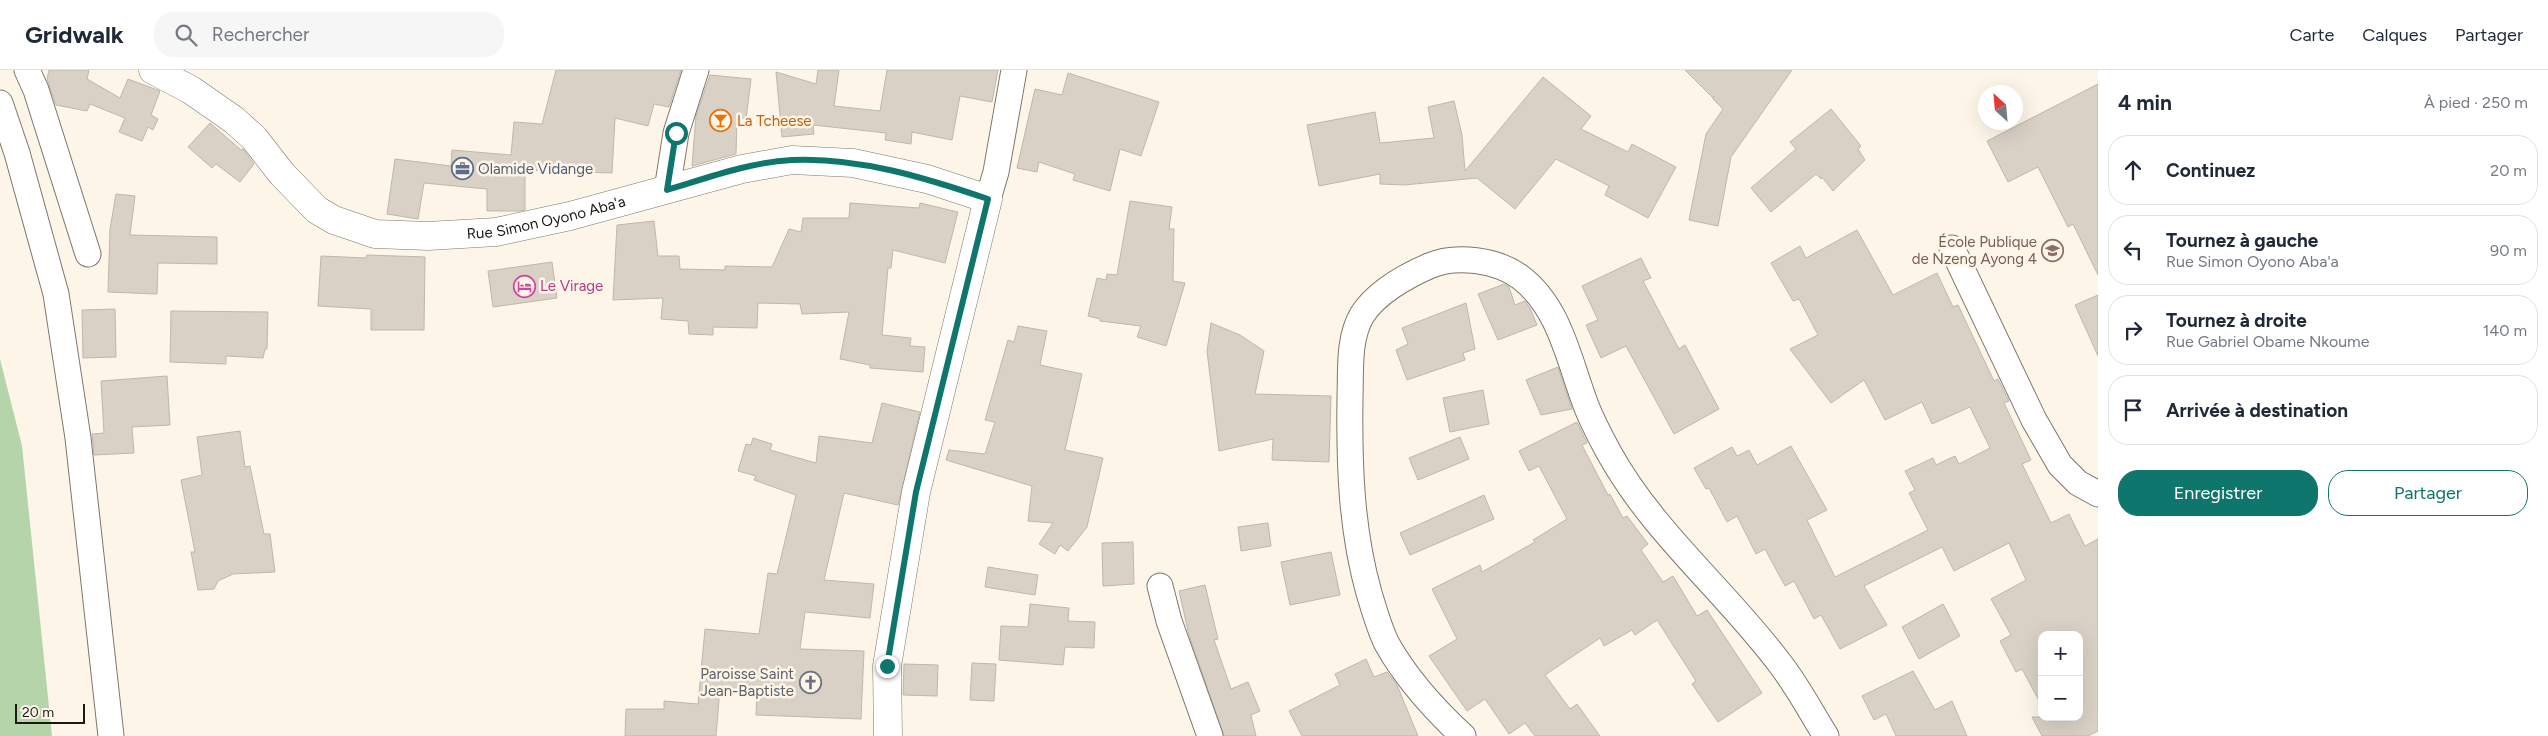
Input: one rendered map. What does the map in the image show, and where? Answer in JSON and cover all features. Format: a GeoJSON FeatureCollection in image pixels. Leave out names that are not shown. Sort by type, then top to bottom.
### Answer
{"type":"FeatureCollection","features":[{"type":"Feature","properties":{"kind":"street"},"geometry":{"type":"LineString","coordinates":[[27,70],[36,90],[88,254]]}},
{"type":"Feature","properties":{"kind":"street","name":"Rue Simon Oyono Aba'a"},"geometry":{"type":"LineString","coordinates":[[153,70],[192,90],[234,120],[254,138],[282,174],[317,210],[334,220],[375,234],[436,235],[496,232],[667,190],[742,169],[792,160],[853,163],[927,180],[988,199]]}},
{"type":"Feature","properties":{"kind":"street"},"geometry":{"type":"LineString","coordinates":[[667,190],[676,133],[696,70]]}},
{"type":"Feature","properties":{"kind":"street"},"geometry":{"type":"LineString","coordinates":[[888,736],[887,666],[916,492],[996,172],[1014,70]]}},
{"type":"Feature","properties":{"kind":"street"},"geometry":{"type":"LineString","coordinates":[[0,103],[17,153],[56,294],[78,438],[111,736]]}},
{"type":"Feature","properties":{"kind":"street"},"geometry":{"type":"LineString","coordinates":[[1952,248],[2034,420],[2060,466],[2078,484],[2098,494]]}},
{"type":"Feature","properties":{"kind":"street"},"geometry":{"type":"LineString","coordinates":[[1463,736],[1445,720],[1408,675],[1387,643],[1360,559],[1352,510],[1350,446],[1352,344],[1362,315],[1379,297],[1410,274],[1436,262],[1464,260],[1496,264],[1520,276],[1538,294],[1551,312],[1563,339],[1583,399],[1603,441],[1641,504],[1781,665],[1826,736]]}},
{"type":"Feature","properties":{"kind":"street"},"geometry":{"type":"LineString","coordinates":[[1160,586],[1169,621],[1210,736]]}},
{"type":"Feature","properties":{"kind":"green space"},"geometry":{"type":"Polygon","coordinates":[[[0,359],[22,446],[52,736],[0,736],[0,359]]]}},
{"type":"Feature","properties":{"kind":"building"},"geometry":{"type":"Polygon","coordinates":[[[49,70],[89,70],[87,79],[120,98],[128,79],[160,91],[151,115],[158,119],[153,130],[148,127],[142,141],[119,132],[125,118],[90,104],[87,111],[56,105],[47,79],[49,70]]]}},
{"type":"Feature","properties":{"kind":"building"},"geometry":{"type":"Polygon","coordinates":[[[556,70],[681,70],[669,107],[654,104],[648,126],[615,118],[612,173],[525,170],[525,210],[520,211],[487,211],[487,189],[424,183],[418,219],[387,214],[395,159],[451,166],[452,150],[511,155],[514,122],[542,124],[556,70]]]}},
{"type":"Feature","properties":{"kind":"building"},"geometry":{"type":"Polygon","coordinates":[[[818,70],[839,70],[834,106],[880,111],[887,70],[998,70],[992,102],[960,96],[952,140],[912,132],[911,144],[885,140],[886,133],[813,125],[814,134],[782,137],[776,72],[816,84],[818,70]]]}},
{"type":"Feature","properties":{"kind":"building"},"geometry":{"type":"Polygon","coordinates":[[[1685,70],[1792,70],[1731,157],[1718,226],[1689,220],[1706,134],[1723,109],[1713,99],[1714,96],[1713,98],[1685,70]]]}},
{"type":"Feature","properties":{"kind":"building"},"geometry":{"type":"Polygon","coordinates":[[[1068,73],[1159,102],[1141,156],[1120,149],[1110,191],[1073,180],[1075,174],[1039,162],[1037,172],[1017,168],[1035,89],[1062,95],[1068,73]]]}},
{"type":"Feature","properties":{"kind":"building"},"geometry":{"type":"Polygon","coordinates":[[[710,75],[751,79],[746,119],[737,117],[736,154],[692,166],[696,116],[710,75]]]}},
{"type":"Feature","properties":{"kind":"building"},"geometry":{"type":"Polygon","coordinates":[[[1543,77],[1591,116],[1581,129],[1628,152],[1632,144],[1676,167],[1648,218],[1605,195],[1609,186],[1556,159],[1515,209],[1477,178],[1404,185],[1380,184],[1380,174],[1319,186],[1307,125],[1375,112],[1380,143],[1434,138],[1428,107],[1454,101],[1462,135],[1465,171],[1543,77]]]}},
{"type":"Feature","properties":{"kind":"building"},"geometry":{"type":"Polygon","coordinates":[[[2098,84],[2098,275],[2073,224],[2068,227],[2038,167],[2008,182],[1987,141],[2008,130],[2023,130],[2023,123],[2098,84]]]}},
{"type":"Feature","properties":{"kind":"building"},"geometry":{"type":"Polygon","coordinates":[[[1831,109],[1861,146],[1858,149],[1865,160],[1833,191],[1822,177],[1821,179],[1816,174],[1771,212],[1751,188],[1796,149],[1790,142],[1831,109]]]}},
{"type":"Feature","properties":{"kind":"building"},"geometry":{"type":"Polygon","coordinates":[[[210,123],[241,150],[243,149],[254,164],[240,182],[216,164],[212,168],[188,147],[210,123]]]}},
{"type":"Feature","properties":{"kind":"building"},"geometry":{"type":"Polygon","coordinates":[[[116,194],[135,196],[130,235],[217,237],[217,264],[158,263],[157,294],[108,292],[110,229],[116,194]]]}},
{"type":"Feature","properties":{"kind":"building"},"geometry":{"type":"Polygon","coordinates":[[[1130,201],[1172,207],[1169,229],[1174,229],[1173,281],[1185,283],[1166,346],[1137,337],[1141,326],[1100,321],[1100,319],[1088,316],[1097,278],[1106,280],[1107,274],[1117,275],[1130,201]]]}},
{"type":"Feature","properties":{"kind":"building"},"geometry":{"type":"Polygon","coordinates":[[[850,203],[919,208],[920,203],[958,212],[945,263],[893,250],[891,268],[888,268],[882,335],[911,338],[910,346],[925,347],[923,372],[870,368],[870,365],[840,359],[849,312],[802,314],[800,304],[758,303],[757,328],[713,327],[713,335],[689,334],[688,321],[661,319],[663,298],[613,300],[617,225],[654,221],[658,256],[679,256],[680,269],[725,270],[725,266],[772,267],[789,229],[801,232],[803,218],[849,218],[850,203]]]}},
{"type":"Feature","properties":{"kind":"building"},"geometry":{"type":"Polygon","coordinates":[[[1857,230],[1893,295],[1937,273],[1953,307],[1958,305],[1994,381],[1998,379],[2009,401],[2004,403],[2031,460],[2022,464],[2051,523],[2069,514],[2085,546],[2098,539],[2098,731],[2088,736],[2042,736],[2032,717],[2038,717],[2038,721],[2083,721],[2083,631],[2038,631],[2038,699],[2022,669],[2016,672],[2000,641],[2011,635],[1991,599],[2026,580],[2009,543],[1954,571],[1942,547],[1864,586],[1887,625],[1840,649],[1821,615],[1814,619],[1794,581],[1785,586],[1765,549],[1756,554],[1737,516],[1727,522],[1709,488],[1706,489],[1694,468],[1732,447],[1737,456],[1749,450],[1757,465],[1791,446],[1827,510],[1807,520],[1835,577],[1928,530],[1909,493],[1915,490],[1905,471],[1933,458],[1936,465],[1955,456],[1959,464],[1990,448],[1970,407],[1932,424],[1922,402],[1885,420],[1864,380],[1831,403],[1790,349],[1818,335],[1799,299],[1793,301],[1771,263],[1800,246],[1806,258],[1857,230]]]}},
{"type":"Feature","properties":{"kind":"building"},"geometry":{"type":"Polygon","coordinates":[[[367,255],[425,257],[424,330],[371,330],[371,309],[318,306],[321,256],[366,258],[367,255]]]}},
{"type":"Feature","properties":{"kind":"building"},"geometry":{"type":"Polygon","coordinates":[[[1641,258],[1651,278],[1643,281],[1679,349],[1685,345],[1719,409],[1674,434],[1626,346],[1601,358],[1586,325],[1598,320],[1582,286],[1641,258]]]}},
{"type":"Feature","properties":{"kind":"building"},"geometry":{"type":"Polygon","coordinates":[[[552,262],[557,298],[493,307],[488,271],[552,262]]]}},
{"type":"Feature","properties":{"kind":"building"},"geometry":{"type":"Polygon","coordinates":[[[1504,284],[1509,287],[1515,305],[1525,301],[1537,325],[1498,340],[1478,294],[1504,284]]]}},
{"type":"Feature","properties":{"kind":"building"},"geometry":{"type":"Polygon","coordinates":[[[2098,295],[2098,356],[2075,305],[2098,295]]]}},
{"type":"Feature","properties":{"kind":"building"},"geometry":{"type":"Polygon","coordinates":[[[1466,303],[1475,349],[1463,353],[1465,360],[1407,380],[1396,350],[1408,344],[1402,328],[1466,303]]]}},
{"type":"Feature","properties":{"kind":"building"},"geometry":{"type":"Polygon","coordinates":[[[115,309],[116,357],[83,358],[82,310],[115,309]]]}},
{"type":"Feature","properties":{"kind":"building"},"geometry":{"type":"Polygon","coordinates":[[[171,311],[268,312],[267,349],[265,349],[263,358],[226,356],[226,364],[170,362],[171,311]]]}},
{"type":"Feature","properties":{"kind":"building"},"geometry":{"type":"Polygon","coordinates":[[[1211,323],[1240,335],[1264,351],[1255,394],[1331,396],[1329,462],[1272,460],[1273,439],[1219,451],[1207,351],[1211,323]]]}},
{"type":"Feature","properties":{"kind":"building"},"geometry":{"type":"Polygon","coordinates":[[[1018,326],[1047,331],[1040,365],[1082,374],[1065,450],[1103,458],[1087,527],[1068,551],[1060,545],[1055,554],[1039,544],[1053,523],[1028,521],[1032,486],[946,460],[949,450],[985,454],[995,422],[985,420],[1008,340],[1014,342],[1018,326]]]}},
{"type":"Feature","properties":{"kind":"building"},"geometry":{"type":"Polygon","coordinates":[[[1558,367],[1572,409],[1541,415],[1526,380],[1558,367]]]}},
{"type":"Feature","properties":{"kind":"building"},"geometry":{"type":"Polygon","coordinates":[[[167,376],[170,425],[132,427],[134,453],[94,455],[92,434],[104,433],[101,381],[167,376]]]}},
{"type":"Feature","properties":{"kind":"building"},"geometry":{"type":"Polygon","coordinates":[[[1483,390],[1489,424],[1450,432],[1443,398],[1483,390]]]}},
{"type":"Feature","properties":{"kind":"building"},"geometry":{"type":"Polygon","coordinates":[[[882,403],[920,412],[898,505],[844,493],[824,580],[874,584],[870,618],[805,612],[800,649],[864,651],[861,719],[756,715],[757,692],[720,688],[716,736],[625,736],[626,709],[664,709],[664,701],[698,704],[705,629],[759,634],[768,573],[777,574],[796,495],[754,480],[756,476],[738,471],[746,444],[751,445],[753,438],[772,444],[770,450],[816,463],[819,436],[872,443],[882,403]]]}},
{"type":"Feature","properties":{"kind":"building"},"geometry":{"type":"Polygon","coordinates":[[[1577,422],[1587,443],[1582,445],[1608,495],[1610,494],[1623,518],[1627,516],[1648,544],[1641,550],[1663,582],[1673,576],[1697,616],[1707,610],[1762,693],[1718,722],[1692,684],[1696,681],[1657,620],[1635,635],[1632,630],[1604,646],[1600,638],[1545,675],[1570,709],[1577,704],[1600,736],[1535,736],[1525,723],[1509,734],[1485,699],[1467,711],[1429,656],[1457,639],[1432,589],[1480,565],[1482,572],[1535,542],[1533,540],[1567,519],[1539,466],[1529,471],[1519,451],[1577,422]]]}},
{"type":"Feature","properties":{"kind":"building"},"geometry":{"type":"Polygon","coordinates":[[[240,431],[245,467],[250,466],[264,534],[270,534],[275,572],[233,574],[218,581],[214,589],[198,590],[191,552],[195,552],[181,480],[202,475],[197,437],[240,431]]]}},
{"type":"Feature","properties":{"kind":"building"},"geometry":{"type":"Polygon","coordinates":[[[1460,437],[1469,459],[1418,480],[1409,458],[1460,437]]]}},
{"type":"Feature","properties":{"kind":"building"},"geometry":{"type":"Polygon","coordinates":[[[1484,495],[1494,519],[1410,555],[1400,533],[1484,495]]]}},
{"type":"Feature","properties":{"kind":"building"},"geometry":{"type":"Polygon","coordinates":[[[1268,523],[1271,546],[1241,551],[1238,527],[1268,523]]]}},
{"type":"Feature","properties":{"kind":"building"},"geometry":{"type":"Polygon","coordinates":[[[1133,542],[1134,584],[1103,586],[1102,543],[1133,542]]]}},
{"type":"Feature","properties":{"kind":"building"},"geometry":{"type":"Polygon","coordinates":[[[1331,552],[1340,595],[1290,605],[1281,562],[1331,552]]]}},
{"type":"Feature","properties":{"kind":"building"},"geometry":{"type":"Polygon","coordinates":[[[988,567],[1038,575],[1035,595],[985,587],[988,567]]]}},
{"type":"Feature","properties":{"kind":"building"},"geometry":{"type":"Polygon","coordinates":[[[1205,585],[1218,639],[1214,640],[1231,689],[1248,682],[1260,711],[1251,715],[1256,736],[1224,736],[1189,635],[1179,591],[1205,585]]]}},
{"type":"Feature","properties":{"kind":"building"},"geometry":{"type":"Polygon","coordinates":[[[1030,604],[1069,608],[1068,621],[1095,622],[1094,648],[1065,647],[1063,665],[999,660],[1001,626],[1028,627],[1030,604]]]}},
{"type":"Feature","properties":{"kind":"building"},"geometry":{"type":"Polygon","coordinates":[[[1943,604],[1960,636],[1919,659],[1902,627],[1943,604]]]}},
{"type":"Feature","properties":{"kind":"building"},"geometry":{"type":"Polygon","coordinates":[[[1366,659],[1374,677],[1387,672],[1397,685],[1418,736],[1302,736],[1289,711],[1340,685],[1335,674],[1366,659]]]}},
{"type":"Feature","properties":{"kind":"building"},"geometry":{"type":"Polygon","coordinates":[[[972,663],[996,664],[994,701],[970,700],[972,663]]]}},
{"type":"Feature","properties":{"kind":"building"},"geometry":{"type":"Polygon","coordinates":[[[904,664],[938,665],[937,696],[903,695],[904,664]]]}},
{"type":"Feature","properties":{"kind":"building"},"geometry":{"type":"Polygon","coordinates":[[[1913,671],[1935,710],[1952,701],[1967,736],[1896,736],[1886,714],[1874,720],[1862,696],[1913,671]]]}},
{"type":"Feature","properties":{"kind":"place","name":"La Tcheese"},"geometry":{"type":"Point","coordinates":[721,121]}},
{"type":"Feature","properties":{"kind":"place","name":"Olamide Vidange"},"geometry":{"type":"Point","coordinates":[462,169]}},
{"type":"Feature","properties":{"kind":"place","name":"École Publique de Nzeng Ayong 4"},"geometry":{"type":"Point","coordinates":[2053,251]}},
{"type":"Feature","properties":{"kind":"place","name":"Le Virage"},"geometry":{"type":"Point","coordinates":[524,286]}},
{"type":"Feature","properties":{"kind":"place","name":"Paroisse Saint Jean-Baptiste"},"geometry":{"type":"Point","coordinates":[810,683]}},
{"type":"Feature","properties":{"kind":"route"},"geometry":{"type":"LineString","coordinates":[[676,133],[670,159],[667,190],[708,177],[792,160],[853,163],[927,180],[988,199],[981,236],[916,492],[887,666]]}}]}
